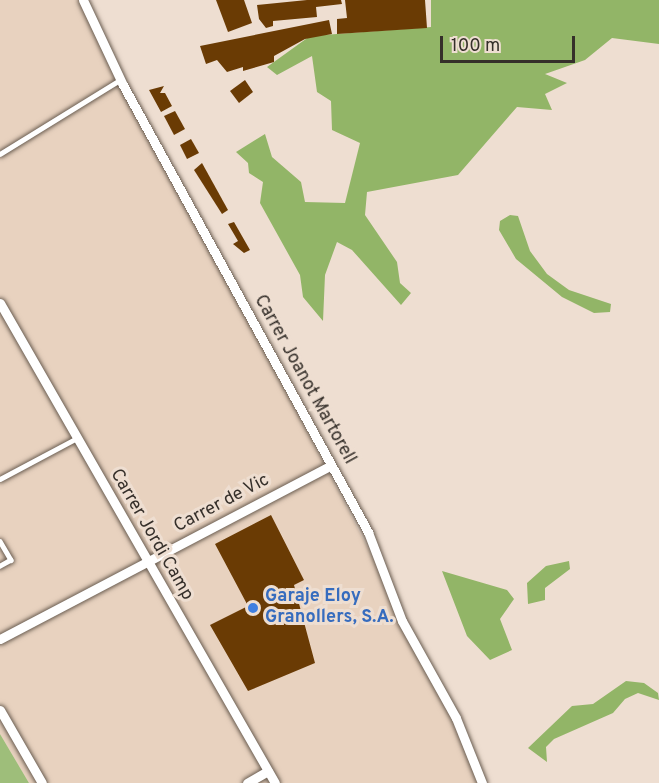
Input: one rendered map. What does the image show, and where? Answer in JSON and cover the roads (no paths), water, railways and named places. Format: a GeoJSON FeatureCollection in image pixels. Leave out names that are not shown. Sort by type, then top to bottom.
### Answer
{"type":"FeatureCollection","features":[{"type":"Feature","properties":{"kind":"street","name":"Carrer Joanot Martorell"},"geometry":{"type":"LineString","coordinates":[[83,0],[120,80],[368,532],[402,621],[456,718],[482,783]]}},
{"type":"Feature","properties":{"kind":"street","name":"Carrer Jordi Camp"},"geometry":{"type":"LineString","coordinates":[[0,303],[275,783]]}},
{"type":"Feature","properties":{"kind":"street","name":"Carrer de Vic"},"geometry":{"type":"LineString","coordinates":[[0,639],[332,465]]}},
{"type":"Feature","properties":{"kind":"street"},"geometry":{"type":"LineString","coordinates":[[0,710],[42,783]]}},
{"type":"Feature","properties":{"kind":"street"},"geometry":{"type":"LineString","coordinates":[[247,783],[268,771]]}},
{"type":"Feature","properties":{"kind":"lane"},"geometry":{"type":"LineString","coordinates":[[0,154],[120,80]]}},
{"type":"Feature","properties":{"kind":"lane"},"geometry":{"type":"LineString","coordinates":[[0,478],[78,438]]}},
{"type":"Feature","properties":{"kind":"lane"},"geometry":{"type":"LineString","coordinates":[[0,541],[11,560],[0,566]]}},
{"type":"Feature","properties":{"kind":"place","name":"Garaje Eloy Granollers, S.A."},"geometry":{"type":"Point","coordinates":[253,608]}}]}
